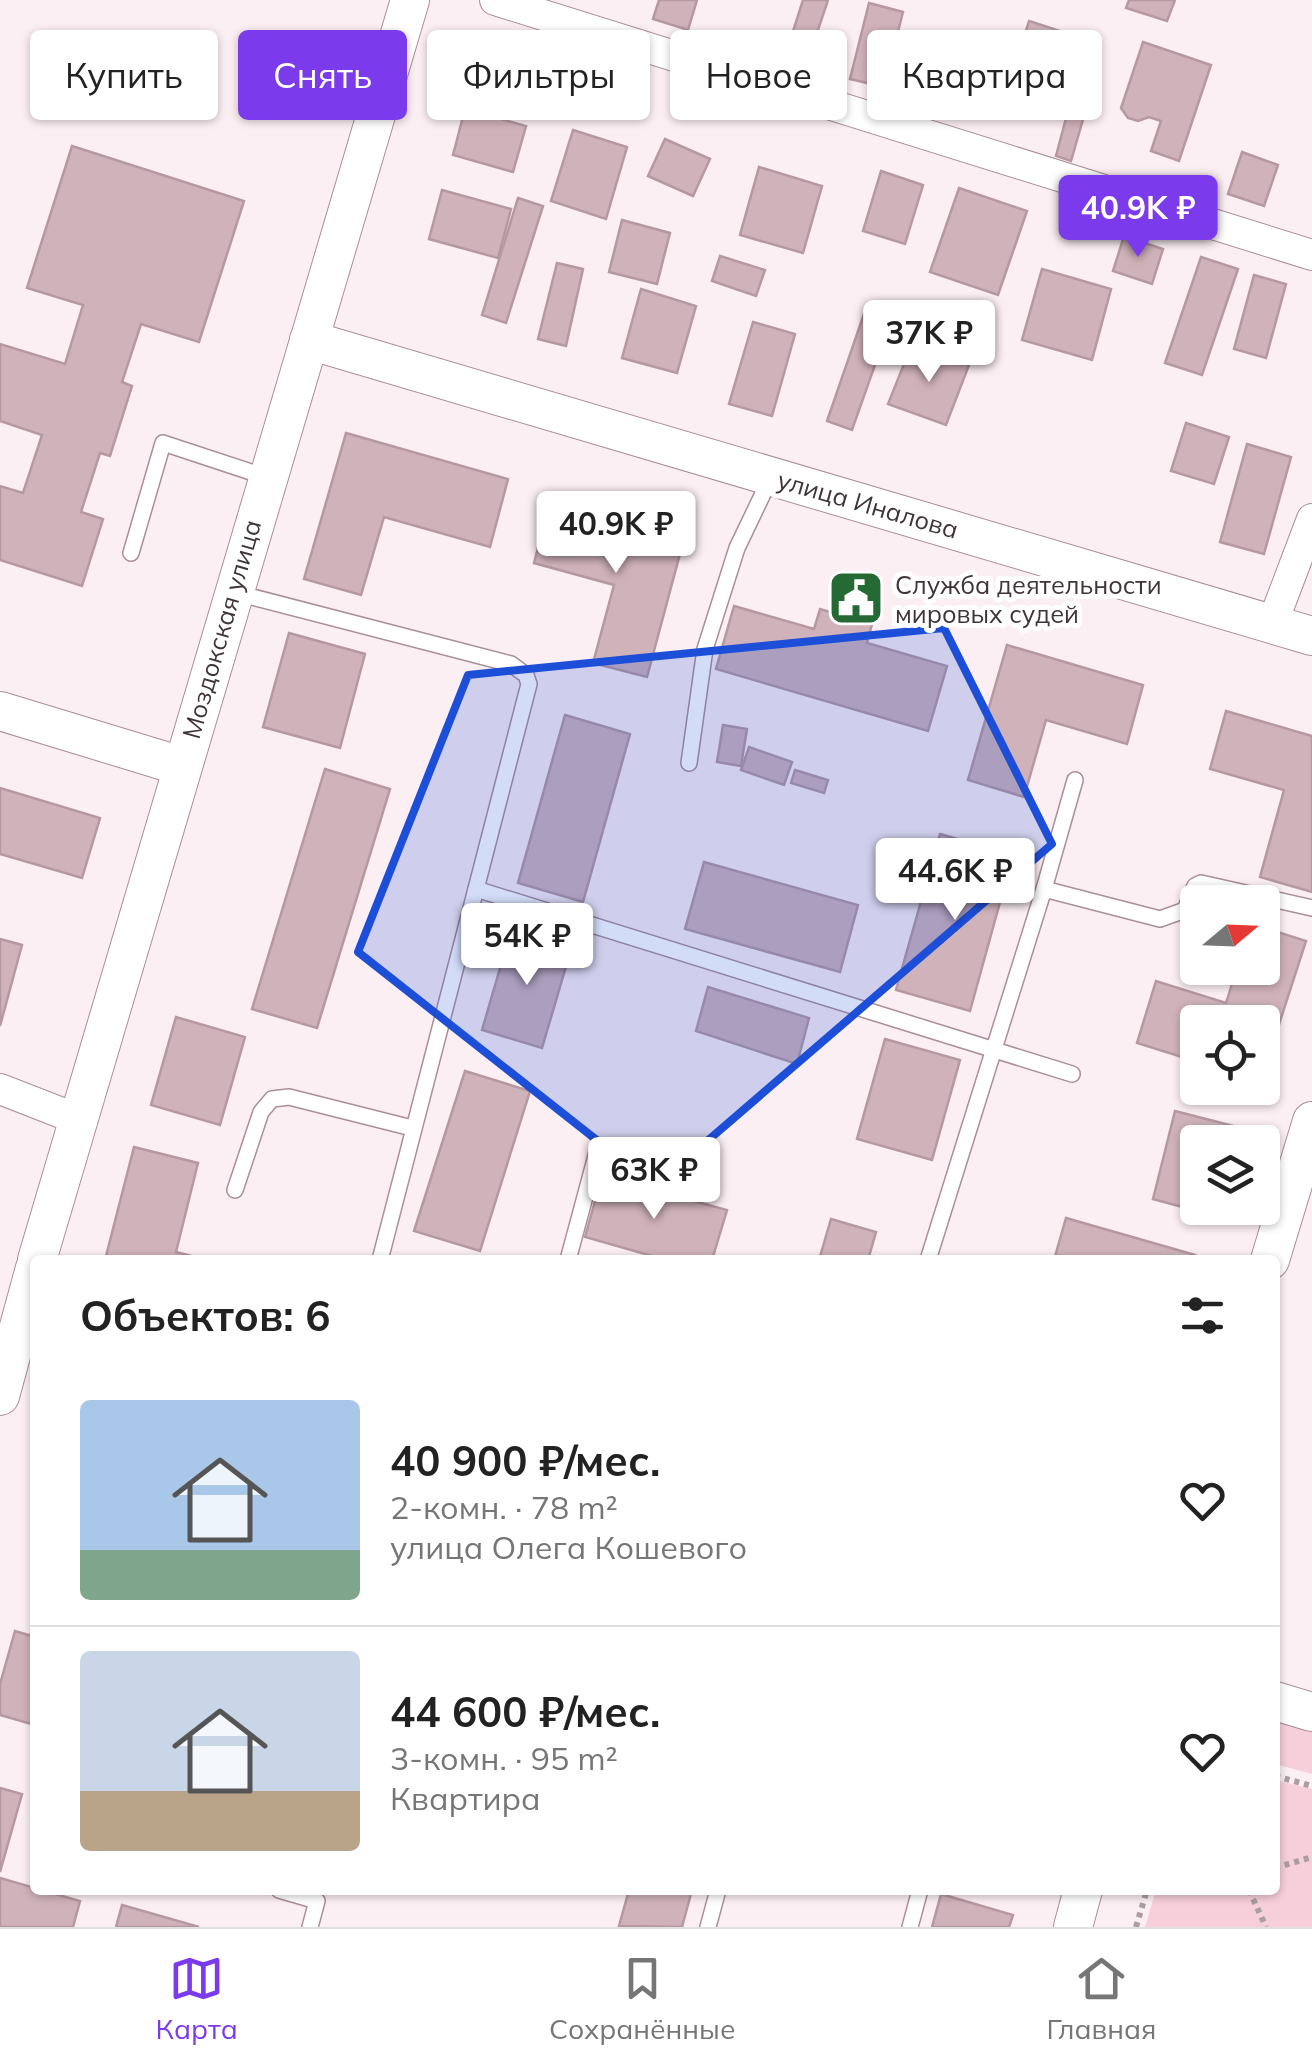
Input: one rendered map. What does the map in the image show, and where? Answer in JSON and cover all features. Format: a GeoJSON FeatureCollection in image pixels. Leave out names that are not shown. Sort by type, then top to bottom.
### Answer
{"type":"FeatureCollection","features":[{"type":"Feature","properties":{"kind":"street","name":"Моздокская улица"},"geometry":{"type":"LineString","coordinates":[[38,1255],[410,0]]}},
{"type":"Feature","properties":{"kind":"street"},"geometry":{"type":"LineString","coordinates":[[495,0],[1312,254]]}},
{"type":"Feature","properties":{"kind":"street","name":"улица Иналова"},"geometry":{"type":"LineString","coordinates":[[308,340],[1312,636]]}},
{"type":"Feature","properties":{"kind":"street"},"geometry":{"type":"LineString","coordinates":[[1274,622],[1312,520]]}},
{"type":"Feature","properties":{"kind":"street"},"geometry":{"type":"LineString","coordinates":[[0,711],[181,766]]}},
{"type":"Feature","properties":{"kind":"street"},"geometry":{"type":"LineString","coordinates":[[0,1089],[77,1119]]}},
{"type":"Feature","properties":{"kind":"street"},"geometry":{"type":"LineString","coordinates":[[1272,1255],[1312,1121]]}},
{"type":"Feature","properties":{"kind":"street"},"geometry":{"type":"LineString","coordinates":[[0,1396],[25,1342],[30,1305]]}},
{"type":"Feature","properties":{"kind":"street"},"geometry":{"type":"LineString","coordinates":[[1280,1702],[1312,1712]]}},
{"type":"Feature","properties":{"kind":"street"},"geometry":{"type":"LineString","coordinates":[[1073,1927],[1082,1895]]}},
{"type":"Feature","properties":{"kind":"lane"},"geometry":{"type":"LineString","coordinates":[[131,554],[163,443],[266,477]]}},
{"type":"Feature","properties":{"kind":"lane"},"geometry":{"type":"LineString","coordinates":[[690,764],[705,649],[737,548],[772,475]]}},
{"type":"Feature","properties":{"kind":"lane"},"geometry":{"type":"LineString","coordinates":[[232,592],[511,664],[526,676],[528,694],[381,1255]]}},
{"type":"Feature","properties":{"kind":"lane"},"geometry":{"type":"LineString","coordinates":[[930,1255],[1075,780]]}},
{"type":"Feature","properties":{"kind":"lane"},"geometry":{"type":"LineString","coordinates":[[1044,889],[1160,919],[1178,916],[1201,883],[1312,908]]}},
{"type":"Feature","properties":{"kind":"lane"},"geometry":{"type":"LineString","coordinates":[[476,889],[1072,1074]]}},
{"type":"Feature","properties":{"kind":"lane"},"geometry":{"type":"LineString","coordinates":[[235,1190],[261,1112],[280,1096],[412,1128]]}},
{"type":"Feature","properties":{"kind":"lane"},"geometry":{"type":"LineString","coordinates":[[569,1255],[597,1152]]}},
{"type":"Feature","properties":{"kind":"lane"},"geometry":{"type":"LineString","coordinates":[[296,1895],[317,1901],[310,1927]]}},
{"type":"Feature","properties":{"kind":"lane"},"geometry":{"type":"LineString","coordinates":[[708,1927],[717,1895]]}},
{"type":"Feature","properties":{"kind":"lane"},"geometry":{"type":"LineString","coordinates":[[910,1927],[919,1895]]}},
{"type":"Feature","properties":{"kind":"path"},"geometry":{"type":"LineString","coordinates":[[1280,1777],[1312,1786]]}},
{"type":"Feature","properties":{"kind":"path"},"geometry":{"type":"LineString","coordinates":[[1280,1866],[1312,1856]]}},
{"type":"Feature","properties":{"kind":"path"},"geometry":{"type":"LineString","coordinates":[[1136,1927],[1146,1895]]}},
{"type":"Feature","properties":{"kind":"path"},"geometry":{"type":"LineString","coordinates":[[1250,1895],[1266,1927]]}},
{"type":"Feature","properties":{"kind":"highlighted area"},"geometry":{"type":"Polygon","coordinates":[[[944,628],[1052,844],[655,1186],[358,952],[468,675],[944,628]]]}},
{"type":"Feature","properties":{"kind":"shaded area"},"geometry":{"type":"Polygon","coordinates":[[[1280,1722],[1312,1732],[1312,1774],[1280,1765],[1280,1722]]]}},
{"type":"Feature","properties":{"kind":"shaded area"},"geometry":{"type":"Polygon","coordinates":[[[1280,1781],[1312,1789],[1312,1927],[1145,1927],[1155,1895],[1280,1895],[1280,1781]]]}},
{"type":"Feature","properties":{"kind":"building"},"geometry":{"type":"Polygon","coordinates":[[[659,0],[697,0],[688,30],[653,19],[659,0]]]}},
{"type":"Feature","properties":{"kind":"building"},"geometry":{"type":"Polygon","coordinates":[[[803,0],[828,0],[818,30],[793,30],[803,0]]]}},
{"type":"Feature","properties":{"kind":"building"},"geometry":{"type":"Polygon","coordinates":[[[1129,0],[1175,0],[1167,21],[1126,8],[1129,0]]]}},
{"type":"Feature","properties":{"kind":"building"},"geometry":{"type":"Polygon","coordinates":[[[869,3],[903,12],[898,30],[867,30],[867,83],[850,79],[869,3]]]}},
{"type":"Feature","properties":{"kind":"building"},"geometry":{"type":"Polygon","coordinates":[[[1029,21],[1057,30],[1026,30],[1029,21]]]}},
{"type":"Feature","properties":{"kind":"building"},"geometry":{"type":"Polygon","coordinates":[[[1143,42],[1211,65],[1179,161],[1151,151],[1161,121],[1128,118],[1121,108],[1143,42]]]}},
{"type":"Feature","properties":{"kind":"building"},"geometry":{"type":"Polygon","coordinates":[[[462,120],[504,120],[526,126],[513,172],[453,155],[462,120]]]}},
{"type":"Feature","properties":{"kind":"building"},"geometry":{"type":"Polygon","coordinates":[[[1065,120],[1083,120],[1071,161],[1056,156],[1065,120]]]}},
{"type":"Feature","properties":{"kind":"building"},"geometry":{"type":"Polygon","coordinates":[[[573,130],[627,147],[606,219],[551,201],[573,130]]]}},
{"type":"Feature","properties":{"kind":"building"},"geometry":{"type":"Polygon","coordinates":[[[665,139],[710,159],[693,196],[648,176],[665,139]]]}},
{"type":"Feature","properties":{"kind":"building"},"geometry":{"type":"Polygon","coordinates":[[[72,146],[244,201],[199,342],[141,324],[122,382],[132,386],[110,456],[100,453],[81,512],[103,519],[82,586],[0,560],[0,486],[23,493],[42,435],[0,421],[0,344],[65,364],[83,305],[27,288],[72,146]]]}},
{"type":"Feature","properties":{"kind":"building"},"geometry":{"type":"Polygon","coordinates":[[[1242,152],[1278,165],[1264,206],[1228,194],[1242,152]]]}},
{"type":"Feature","properties":{"kind":"building"},"geometry":{"type":"Polygon","coordinates":[[[759,167],[822,186],[803,253],[740,235],[759,167]]]}},
{"type":"Feature","properties":{"kind":"building"},"geometry":{"type":"Polygon","coordinates":[[[881,171],[923,185],[905,244],[863,231],[881,171]]]}},
{"type":"Feature","properties":{"kind":"building"},"geometry":{"type":"Polygon","coordinates":[[[959,188],[1027,211],[998,295],[930,272],[959,188]]]}},
{"type":"Feature","properties":{"kind":"building"},"geometry":{"type":"Polygon","coordinates":[[[442,190],[511,209],[498,258],[429,239],[442,190]]]}},
{"type":"Feature","properties":{"kind":"building"},"geometry":{"type":"Polygon","coordinates":[[[518,198],[543,206],[506,323],[482,315],[518,198]]]}},
{"type":"Feature","properties":{"kind":"building"},"geometry":{"type":"Polygon","coordinates":[[[622,220],[670,233],[657,284],[609,272],[622,220]]]}},
{"type":"Feature","properties":{"kind":"building"},"geometry":{"type":"Polygon","coordinates":[[[1124,236],[1163,249],[1152,284],[1113,271],[1124,236]]]}},
{"type":"Feature","properties":{"kind":"building"},"geometry":{"type":"Polygon","coordinates":[[[720,256],[765,270],[756,296],[712,281],[720,256]]]}},
{"type":"Feature","properties":{"kind":"building"},"geometry":{"type":"Polygon","coordinates":[[[1201,257],[1238,269],[1202,375],[1165,363],[1201,257]]]}},
{"type":"Feature","properties":{"kind":"building"},"geometry":{"type":"Polygon","coordinates":[[[557,263],[583,269],[566,346],[538,339],[557,263]]]}},
{"type":"Feature","properties":{"kind":"building"},"geometry":{"type":"Polygon","coordinates":[[[1042,269],[1111,289],[1092,360],[1022,340],[1042,269]]]}},
{"type":"Feature","properties":{"kind":"building"},"geometry":{"type":"Polygon","coordinates":[[[1254,275],[1286,284],[1266,358],[1234,349],[1254,275]]]}},
{"type":"Feature","properties":{"kind":"building"},"geometry":{"type":"Polygon","coordinates":[[[641,289],[696,306],[677,373],[622,358],[641,289]]]}},
{"type":"Feature","properties":{"kind":"building"},"geometry":{"type":"Polygon","coordinates":[[[867,305],[893,314],[852,430],[827,421],[867,305]]]}},
{"type":"Feature","properties":{"kind":"building"},"geometry":{"type":"Polygon","coordinates":[[[753,322],[795,334],[772,416],[729,404],[753,322]]]}},
{"type":"Feature","properties":{"kind":"building"},"geometry":{"type":"Polygon","coordinates":[[[912,344],[969,365],[946,425],[888,404],[912,344]]]}},
{"type":"Feature","properties":{"kind":"building"},"geometry":{"type":"Polygon","coordinates":[[[1186,423],[1229,437],[1214,484],[1171,471],[1186,423]]]}},
{"type":"Feature","properties":{"kind":"building"},"geometry":{"type":"Polygon","coordinates":[[[346,433],[508,479],[490,547],[384,517],[361,595],[304,579],[346,433]]]}},
{"type":"Feature","properties":{"kind":"building"},"geometry":{"type":"Polygon","coordinates":[[[1247,444],[1291,457],[1264,554],[1220,542],[1247,444]]]}},
{"type":"Feature","properties":{"kind":"building"},"geometry":{"type":"Polygon","coordinates":[[[551,498],[685,535],[647,677],[593,663],[614,585],[534,563],[551,498]]]}},
{"type":"Feature","properties":{"kind":"building"},"geometry":{"type":"Polygon","coordinates":[[[734,606],[814,629],[820,609],[872,624],[867,643],[947,666],[928,731],[716,669],[734,606]]]}},
{"type":"Feature","properties":{"kind":"building"},"geometry":{"type":"Polygon","coordinates":[[[289,633],[365,654],[340,748],[263,727],[289,633]]]}},
{"type":"Feature","properties":{"kind":"building"},"geometry":{"type":"Polygon","coordinates":[[[1007,645],[1143,685],[1127,744],[1046,720],[1024,797],[968,780],[1007,645]]]}},
{"type":"Feature","properties":{"kind":"building"},"geometry":{"type":"Polygon","coordinates":[[[1226,711],[1312,736],[1312,892],[1260,877],[1284,790],[1210,769],[1226,711]]]}},
{"type":"Feature","properties":{"kind":"building"},"geometry":{"type":"Polygon","coordinates":[[[565,715],[630,734],[583,902],[518,883],[565,715]]]}},
{"type":"Feature","properties":{"kind":"building"},"geometry":{"type":"Polygon","coordinates":[[[723,725],[747,729],[741,766],[717,762],[723,725]]]}},
{"type":"Feature","properties":{"kind":"building"},"geometry":{"type":"Polygon","coordinates":[[[749,747],[792,762],[784,785],[741,770],[749,747]]]}},
{"type":"Feature","properties":{"kind":"building"},"geometry":{"type":"Polygon","coordinates":[[[325,769],[390,789],[317,1028],[252,1009],[325,769]]]}},
{"type":"Feature","properties":{"kind":"building"},"geometry":{"type":"Polygon","coordinates":[[[795,770],[828,780],[824,793],[791,783],[795,770]]]}},
{"type":"Feature","properties":{"kind":"building"},"geometry":{"type":"Polygon","coordinates":[[[0,788],[100,818],[82,878],[0,854],[0,788]]]}},
{"type":"Feature","properties":{"kind":"building"},"geometry":{"type":"Polygon","coordinates":[[[940,834],[1013,855],[970,1011],[896,990],[940,834]]]}},
{"type":"Feature","properties":{"kind":"building"},"geometry":{"type":"Polygon","coordinates":[[[704,862],[858,905],[840,972],[685,929],[704,862]]]}},
{"type":"Feature","properties":{"kind":"building"},"geometry":{"type":"Polygon","coordinates":[[[512,927],[572,946],[542,1048],[482,1030],[512,927]]]}},
{"type":"Feature","properties":{"kind":"building"},"geometry":{"type":"Polygon","coordinates":[[[1280,933],[1306,941],[1280,1021],[1280,1005],[1180,1005],[1180,1056],[1137,1043],[1156,981],[1226,1003],[1232,985],[1280,985],[1280,933]]]}},
{"type":"Feature","properties":{"kind":"building"},"geometry":{"type":"Polygon","coordinates":[[[0,939],[22,945],[0,1026],[0,939]]]}},
{"type":"Feature","properties":{"kind":"building"},"geometry":{"type":"Polygon","coordinates":[[[708,987],[809,1018],[797,1064],[696,1031],[708,987]]]}},
{"type":"Feature","properties":{"kind":"building"},"geometry":{"type":"Polygon","coordinates":[[[176,1017],[245,1037],[220,1125],[151,1105],[176,1017]]]}},
{"type":"Feature","properties":{"kind":"building"},"geometry":{"type":"Polygon","coordinates":[[[885,1039],[960,1060],[932,1160],[857,1139],[885,1039]]]}},
{"type":"Feature","properties":{"kind":"building"},"geometry":{"type":"Polygon","coordinates":[[[465,1071],[530,1091],[480,1251],[414,1231],[465,1071]]]}},
{"type":"Feature","properties":{"kind":"building"},"geometry":{"type":"Polygon","coordinates":[[[1175,1111],[1229,1125],[1180,1125],[1180,1206],[1153,1199],[1175,1111]]]}},
{"type":"Feature","properties":{"kind":"building"},"geometry":{"type":"Polygon","coordinates":[[[134,1147],[198,1163],[176,1252],[188,1255],[106,1255],[134,1147]]]}},
{"type":"Feature","properties":{"kind":"building"},"geometry":{"type":"Polygon","coordinates":[[[602,1176],[727,1210],[714,1255],[648,1255],[585,1237],[602,1176]]]}},
{"type":"Feature","properties":{"kind":"building"},"geometry":{"type":"Polygon","coordinates":[[[1066,1218],[1195,1255],[1055,1255],[1066,1218]]]}},
{"type":"Feature","properties":{"kind":"building"},"geometry":{"type":"Polygon","coordinates":[[[831,1219],[876,1232],[869,1255],[820,1255],[831,1219]]]}},
{"type":"Feature","properties":{"kind":"building"},"geometry":{"type":"Polygon","coordinates":[[[15,1631],[30,1636],[30,1724],[0,1715],[0,1684],[15,1631]]]}},
{"type":"Feature","properties":{"kind":"building"},"geometry":{"type":"Polygon","coordinates":[[[0,1788],[22,1794],[0,1872],[0,1788]]]}},
{"type":"Feature","properties":{"kind":"building"},"geometry":{"type":"Polygon","coordinates":[[[0,1878],[30,1887],[30,1895],[59,1895],[80,1901],[73,1927],[0,1927],[0,1878]]]}},
{"type":"Feature","properties":{"kind":"building"},"geometry":{"type":"Polygon","coordinates":[[[628,1895],[691,1895],[682,1927],[619,1926],[628,1895]]]}},
{"type":"Feature","properties":{"kind":"building"},"geometry":{"type":"Polygon","coordinates":[[[941,1895],[1013,1915],[1009,1927],[932,1927],[941,1895]]]}},
{"type":"Feature","properties":{"kind":"building"},"geometry":{"type":"Polygon","coordinates":[[[122,1905],[199,1927],[116,1927],[122,1905]]]}},
{"type":"Feature","properties":{"kind":"place","name":"Служба деятельности мировых судей"},"geometry":{"type":"Point","coordinates":[856,598]}}]}
